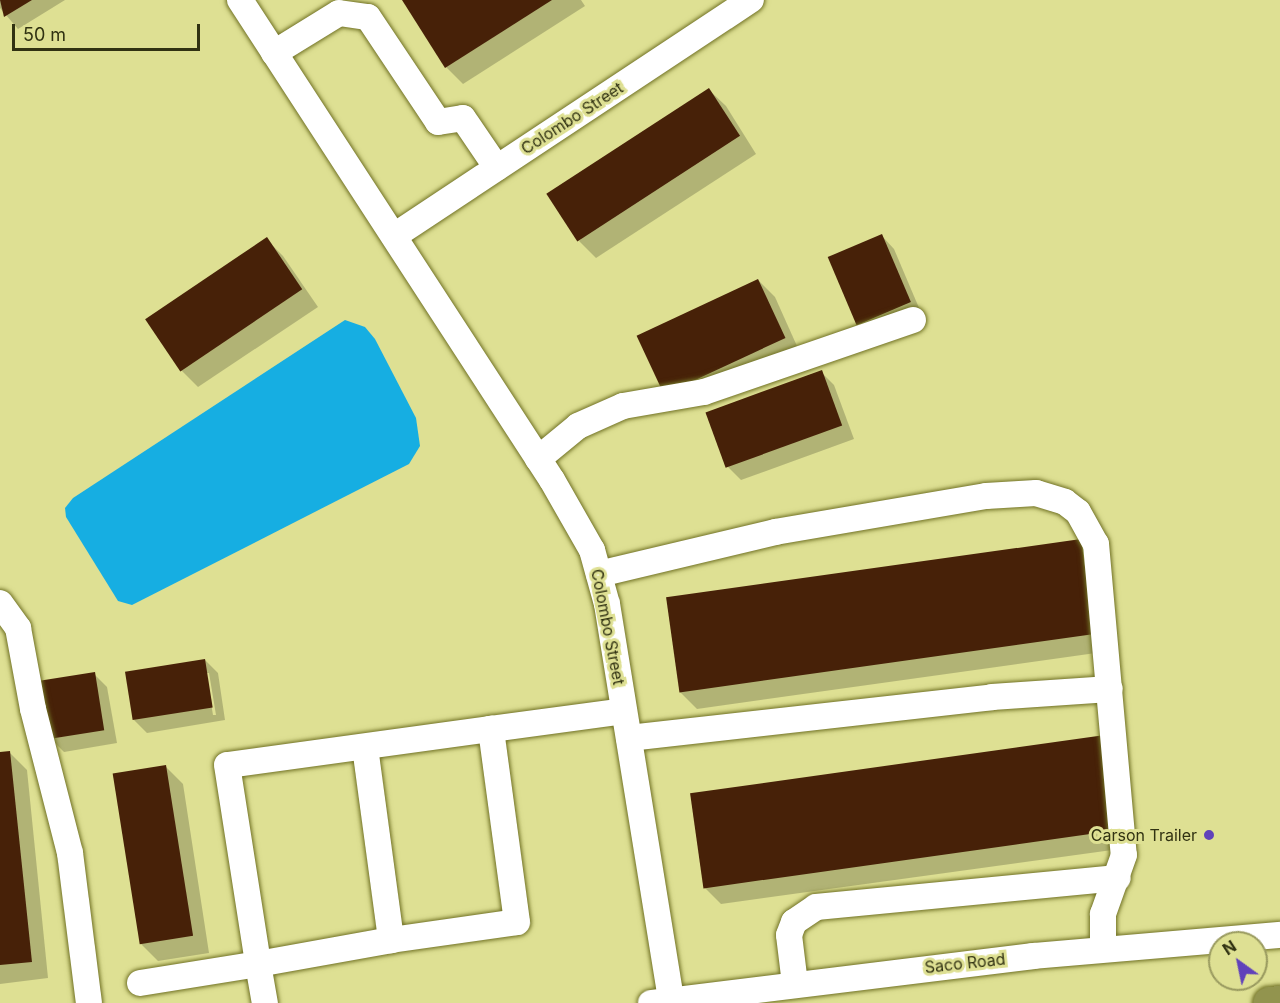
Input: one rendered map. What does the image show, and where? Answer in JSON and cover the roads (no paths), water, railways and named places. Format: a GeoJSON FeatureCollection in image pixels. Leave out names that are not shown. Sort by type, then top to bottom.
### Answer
{"type":"FeatureCollection","features":[{"type":"Feature","properties":{"kind":"highway"},"geometry":{"type":"LineString","coordinates":[[1269,1003],[1280,1002]]}},
{"type":"Feature","properties":{"kind":"street","name":"Colombo Street"},"geometry":{"type":"LineString","coordinates":[[240,0],[538,459],[592,550],[599,574],[629,738],[661,1002]]}},
{"type":"Feature","properties":{"kind":"street","name":"Colombo Street"},"geometry":{"type":"LineString","coordinates":[[394,236],[751,0]]}},
{"type":"Feature","properties":{"kind":"street"},"geometry":{"type":"LineString","coordinates":[[274,53],[339,13],[368,17],[438,122],[463,118],[497,168]]}},
{"type":"Feature","properties":{"kind":"street"},"geometry":{"type":"LineString","coordinates":[[538,459],[578,426],[623,406],[704,392],[912,320]]}},
{"type":"Feature","properties":{"kind":"street"},"geometry":{"type":"LineString","coordinates":[[599,574],[688,550],[848,519],[1014,492],[1053,495],[1078,512],[1096,544],[1124,855],[1118,878],[1103,914],[1103,949]]}},
{"type":"Feature","properties":{"kind":"street"},"geometry":{"type":"LineString","coordinates":[[0,603],[18,628],[33,709],[70,853],[89,1003]]}},
{"type":"Feature","properties":{"kind":"street"},"geometry":{"type":"LineString","coordinates":[[629,738],[992,697],[1110,689]]}},
{"type":"Feature","properties":{"kind":"street"},"geometry":{"type":"LineString","coordinates":[[265,1003],[227,765],[624,711]]}},
{"type":"Feature","properties":{"kind":"street"},"geometry":{"type":"LineString","coordinates":[[140,983],[391,940],[517,922],[491,729]]}},
{"type":"Feature","properties":{"kind":"street"},"geometry":{"type":"LineString","coordinates":[[365,747],[391,940]]}},
{"type":"Feature","properties":{"kind":"street"},"geometry":{"type":"LineString","coordinates":[[795,984],[789,935],[794,922],[816,907],[1118,878]]}},
{"type":"Feature","properties":{"kind":"street","name":"Saco Road"},"geometry":{"type":"LineString","coordinates":[[661,1002],[795,984],[1103,949],[1280,935]]}},
{"type":"Feature","properties":{"kind":"water"},"geometry":{"type":"Polygon","coordinates":[[[345,320],[365,327],[375,339],[416,418],[420,446],[409,464],[132,605],[118,601],[66,517],[65,508],[73,498],[345,320]]]}},
{"type":"Feature","properties":{"kind":"place","name":"Carson Trailer"},"geometry":{"type":"Point","coordinates":[1209,835]}}]}
